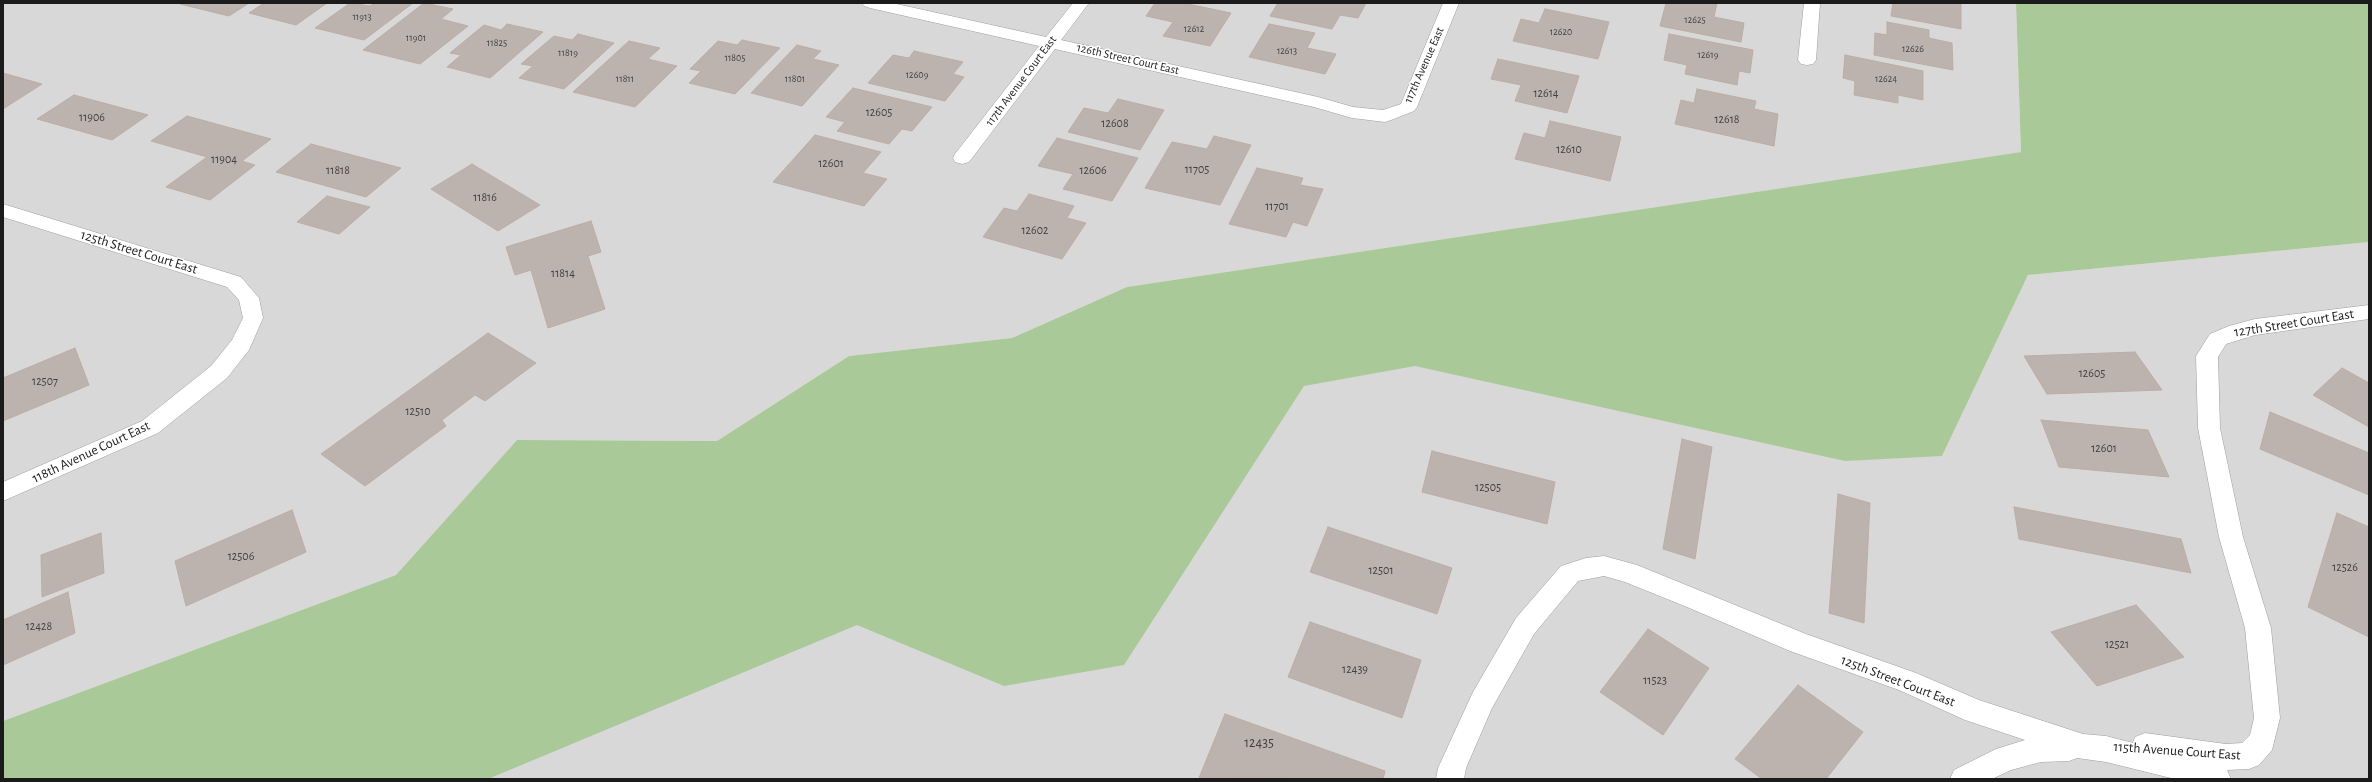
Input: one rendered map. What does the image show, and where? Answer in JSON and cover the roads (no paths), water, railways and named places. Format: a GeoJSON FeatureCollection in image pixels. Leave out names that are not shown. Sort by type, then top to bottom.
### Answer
{"type":"FeatureCollection","features":[{"type":"Feature","properties":{"kind":"street","name":"126th Street Court East"},"geometry":{"type":"LineString","coordinates":[[870,3],[1310,100],[1352,112],[1386,116]]}},
{"type":"Feature","properties":{"kind":"street","name":"117th Avenue Court East"},"geometry":{"type":"LineString","coordinates":[[962,158],[1081,3]]}},
{"type":"Feature","properties":{"kind":"street","name":"117th Avenue East"},"geometry":{"type":"LineString","coordinates":[[1386,116],[1408,107],[1451,3]]}},
{"type":"Feature","properties":{"kind":"street"},"geometry":{"type":"LineString","coordinates":[[1807,60],[1812,3]]}},
{"type":"Feature","properties":{"kind":"street","name":"125th Street Court East"},"geometry":{"type":"LineString","coordinates":[[3,210],[234,282],[249,298],[253,318]]}},
{"type":"Feature","properties":{"kind":"street","name":"127th Street Court East"},"geometry":{"type":"LineString","coordinates":[[2207,406],[2207,356],[2218,339],[2229,334],[2255,327],[2369,312]]}},
{"type":"Feature","properties":{"kind":"street","name":"118th Avenue Court East"},"geometry":{"type":"LineString","coordinates":[[3,492],[150,427],[219,372],[241,344],[253,318]]}},
{"type":"Feature","properties":{"kind":"street","name":"115th Avenue Court East"},"geometry":{"type":"LineString","coordinates":[[1964,779],[2006,758],[2041,749],[2148,746],[2226,757],[2249,756],[2262,741],[2267,718],[2258,628],[2231,538],[2209,428],[2207,406]]}},
{"type":"Feature","properties":{"kind":"street","name":"125th Street Court East"},"geometry":{"type":"LineString","coordinates":[[1450,779],[1452,768],[1482,701],[1525,626],[1570,573],[1586,568],[1604,566],[1628,572],[1696,598],[1799,643],[1907,681],[1974,712],[2082,747],[2106,749],[2217,779]]}}]}
